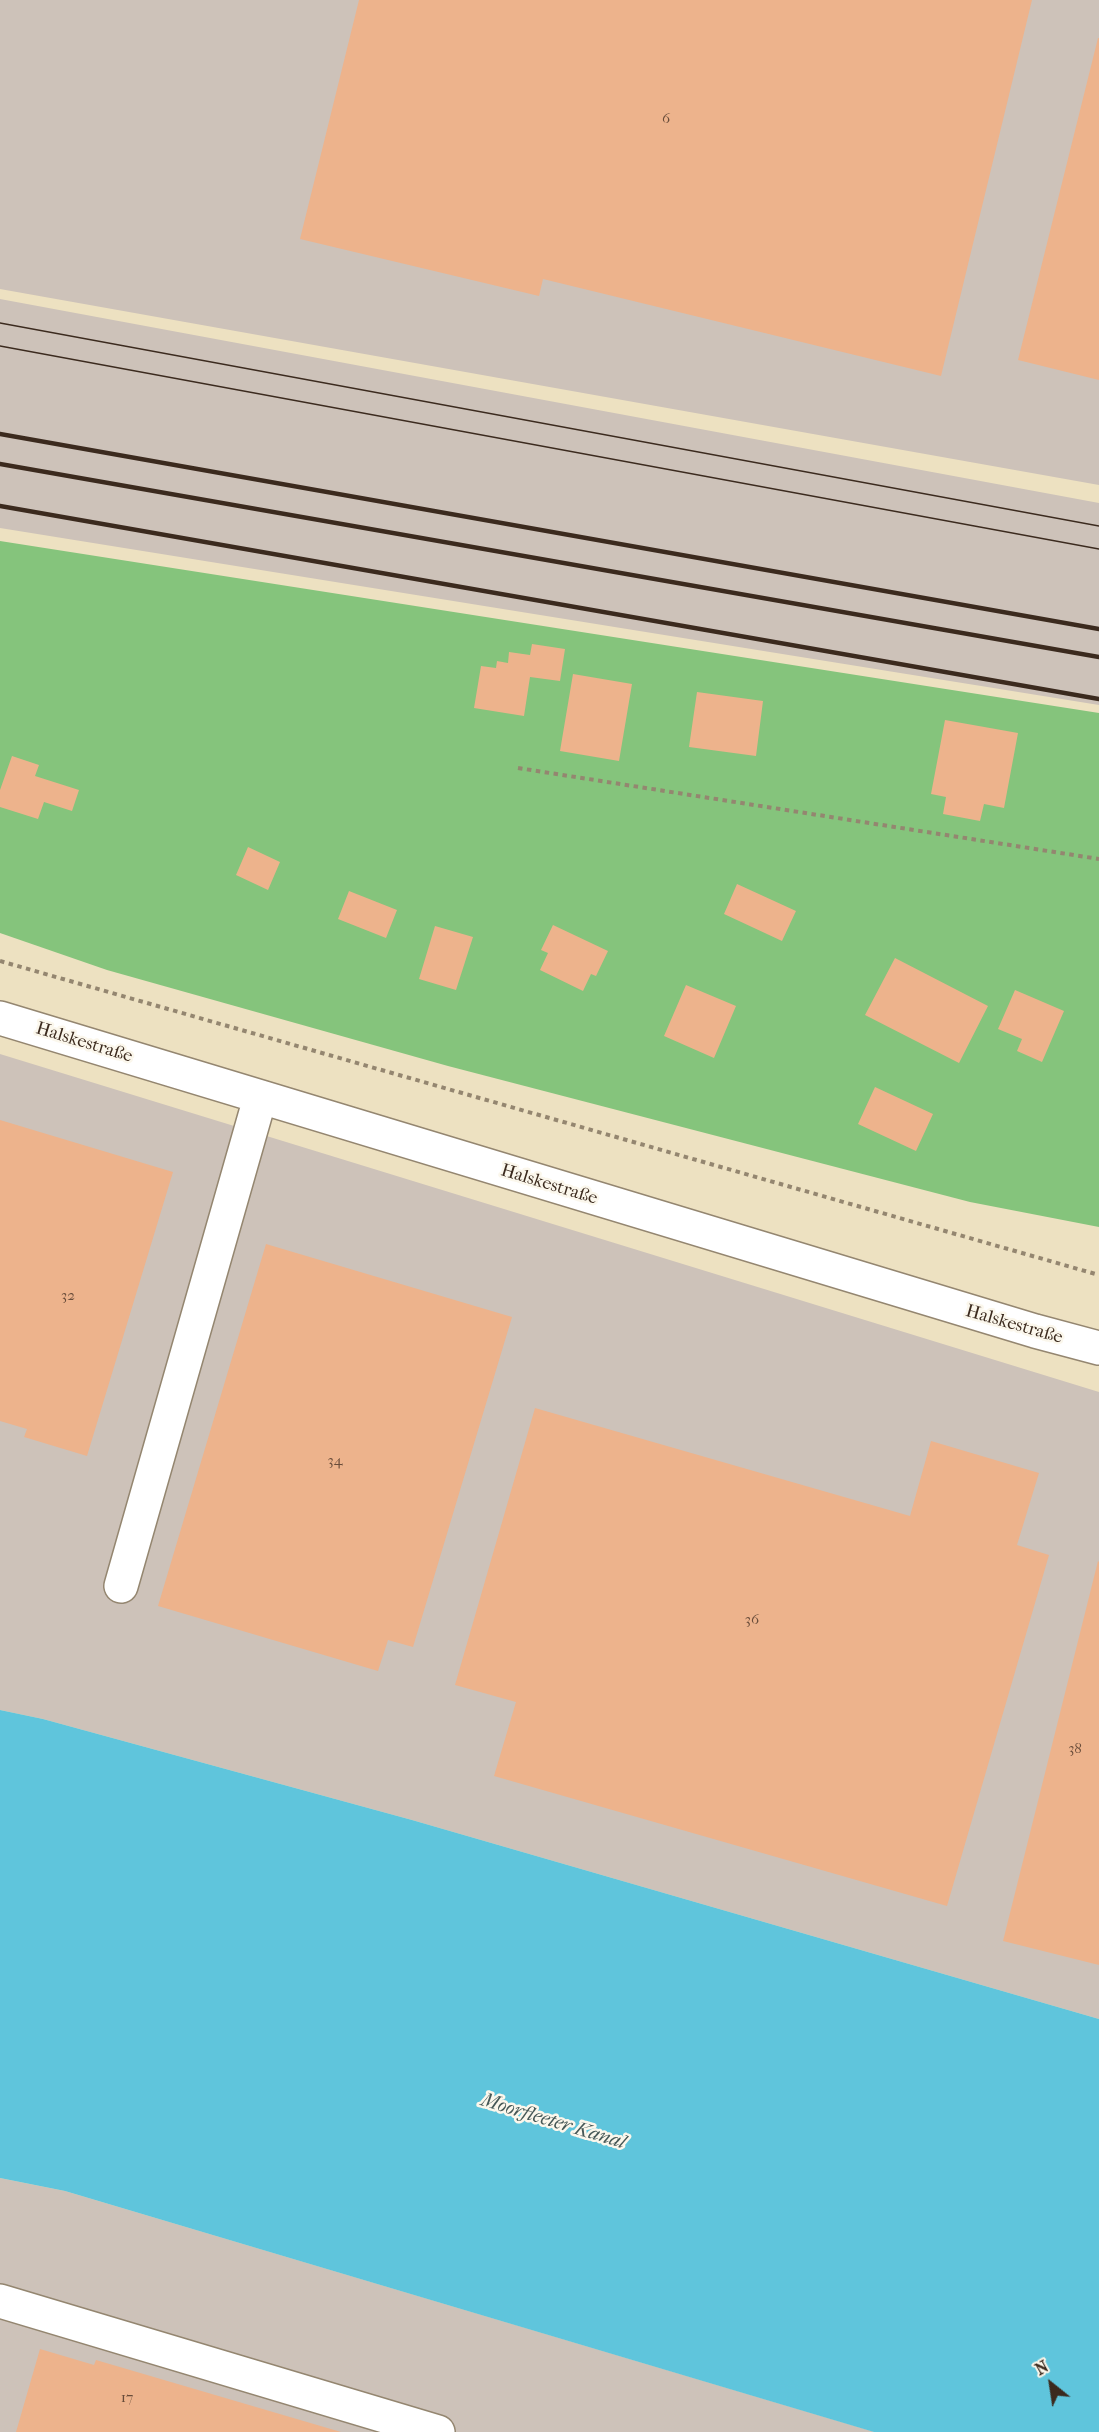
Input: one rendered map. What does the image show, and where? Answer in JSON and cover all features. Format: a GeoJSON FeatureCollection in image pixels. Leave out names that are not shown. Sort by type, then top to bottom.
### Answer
{"type":"FeatureCollection","features":[{"type":"Feature","properties":{"kind":"street","name":"Halskestraße"},"geometry":{"type":"LineString","coordinates":[[0,1018],[1035,1332],[1099,1348]]}},
{"type":"Feature","properties":{"kind":"street"},"geometry":{"type":"LineString","coordinates":[[121,1586],[260,1098]]}},
{"type":"Feature","properties":{"kind":"street"},"geometry":{"type":"LineString","coordinates":[[0,2301],[438,2432]]}},
{"type":"Feature","properties":{"kind":"path"},"geometry":{"type":"LineString","coordinates":[[518,768],[1099,859]]}},
{"type":"Feature","properties":{"kind":"path"},"geometry":{"type":"LineString","coordinates":[[0,961],[1099,1275]]}},
{"type":"Feature","properties":{"kind":"shaded area"},"geometry":{"type":"Polygon","coordinates":[[[0,0],[1099,0],[1099,485],[0,289],[0,0]]]}},
{"type":"Feature","properties":{"kind":"shaded area"},"geometry":{"type":"Polygon","coordinates":[[[0,299],[1099,503],[1099,705],[0,528],[0,299]]]}},
{"type":"Feature","properties":{"kind":"shaded area"},"geometry":{"type":"Polygon","coordinates":[[[0,1054],[1099,1392],[1099,2019],[412,1820],[43,1719],[0,1710],[0,1054]]]}},
{"type":"Feature","properties":{"kind":"shaded area"},"geometry":{"type":"Polygon","coordinates":[[[0,2178],[65,2191],[875,2432],[0,2432],[0,2178]]]}},
{"type":"Feature","properties":{"kind":"green space"},"geometry":{"type":"Polygon","coordinates":[[[0,541],[1099,713],[1099,1227],[970,1202],[448,1066],[107,970],[0,933],[0,541]]]}},
{"type":"Feature","properties":{"kind":"water","name":"Moorfleeter Kanal"},"geometry":{"type":"Polygon","coordinates":[[[0,1710],[43,1719],[412,1820],[1099,2019],[1099,2432],[874,2432],[65,2191],[0,2178],[0,1710]]]}},
{"type":"Feature","properties":{"kind":"building"},"geometry":{"type":"Polygon","coordinates":[[[359,0],[1032,0],[941,376],[543,279],[539,296],[300,239],[359,0]]]}},
{"type":"Feature","properties":{"kind":"building"},"geometry":{"type":"Polygon","coordinates":[[[1099,38],[1099,380],[1018,360],[1099,38]]]}},
{"type":"Feature","properties":{"kind":"building"},"geometry":{"type":"Polygon","coordinates":[[[532,644],[565,649],[560,681],[530,677],[524,716],[474,708],[481,666],[496,668],[497,661],[508,663],[509,652],[530,655],[532,644]]]}},
{"type":"Feature","properties":{"kind":"building"},"geometry":{"type":"Polygon","coordinates":[[[573,674],[632,684],[619,761],[560,751],[573,674]]]}},
{"type":"Feature","properties":{"kind":"building"},"geometry":{"type":"Polygon","coordinates":[[[697,692],[763,701],[756,756],[689,747],[697,692]]]}},
{"type":"Feature","properties":{"kind":"building"},"geometry":{"type":"Polygon","coordinates":[[[945,720],[1018,733],[1004,808],[984,804],[980,821],[943,814],[946,797],[931,794],[945,720]]]}},
{"type":"Feature","properties":{"kind":"building"},"geometry":{"type":"Polygon","coordinates":[[[12,756],[39,765],[35,776],[79,790],[72,811],[44,802],[38,819],[0,807],[0,790],[12,756]]]}},
{"type":"Feature","properties":{"kind":"building"},"geometry":{"type":"Polygon","coordinates":[[[248,847],[280,862],[268,890],[236,875],[248,847]]]}},
{"type":"Feature","properties":{"kind":"building"},"geometry":{"type":"Polygon","coordinates":[[[737,884],[796,911],[782,941],[724,914],[737,884]]]}},
{"type":"Feature","properties":{"kind":"building"},"geometry":{"type":"Polygon","coordinates":[[[349,891],[397,910],[386,938],[338,919],[349,891]]]}},
{"type":"Feature","properties":{"kind":"building"},"geometry":{"type":"Polygon","coordinates":[[[553,925],[608,951],[596,976],[591,974],[583,991],[540,970],[548,953],[541,950],[553,925]]]}},
{"type":"Feature","properties":{"kind":"building"},"geometry":{"type":"Polygon","coordinates":[[[435,926],[473,937],[456,990],[419,979],[435,926]]]}},
{"type":"Feature","properties":{"kind":"building"},"geometry":{"type":"Polygon","coordinates":[[[895,958],[988,1006],[959,1063],[865,1015],[895,958]]]}},
{"type":"Feature","properties":{"kind":"building"},"geometry":{"type":"Polygon","coordinates":[[[686,985],[736,1006],[714,1058],[664,1036],[686,985]]]}},
{"type":"Feature","properties":{"kind":"building"},"geometry":{"type":"Polygon","coordinates":[[[1015,990],[1064,1011],[1042,1062],[1017,1051],[1022,1039],[998,1029],[1015,990]]]}},
{"type":"Feature","properties":{"kind":"building"},"geometry":{"type":"Polygon","coordinates":[[[875,1087],[933,1114],[916,1151],[858,1124],[875,1087]]]}},
{"type":"Feature","properties":{"kind":"building"},"geometry":{"type":"Polygon","coordinates":[[[0,1120],[173,1172],[87,1456],[24,1437],[27,1429],[0,1421],[0,1120]]]}},
{"type":"Feature","properties":{"kind":"building"},"geometry":{"type":"Polygon","coordinates":[[[266,1244],[512,1317],[413,1647],[388,1640],[378,1671],[158,1606],[266,1244]]]}},
{"type":"Feature","properties":{"kind":"building"},"geometry":{"type":"Polygon","coordinates":[[[535,1408],[910,1516],[931,1441],[1039,1473],[1017,1545],[1049,1555],[947,1906],[494,1776],[516,1702],[455,1685],[535,1408]]]}},
{"type":"Feature","properties":{"kind":"building"},"geometry":{"type":"Polygon","coordinates":[[[1099,1562],[1099,1965],[1003,1941],[1099,1562]]]}},
{"type":"Feature","properties":{"kind":"building"},"geometry":{"type":"Polygon","coordinates":[[[40,2349],[94,2365],[96,2360],[341,2432],[16,2432],[40,2349]]]}},
{"type":"Feature","properties":{"kind":"tram line"},"geometry":{"type":"LineString","coordinates":[[0,323],[1099,526]]}},
{"type":"Feature","properties":{"kind":"tram line"},"geometry":{"type":"LineString","coordinates":[[0,346],[1099,549]]}},
{"type":"Feature","properties":{"kind":"railway"},"geometry":{"type":"LineString","coordinates":[[0,434],[1099,629]]}},
{"type":"Feature","properties":{"kind":"railway"},"geometry":{"type":"LineString","coordinates":[[0,464],[1099,657]]}},
{"type":"Feature","properties":{"kind":"railway"},"geometry":{"type":"LineString","coordinates":[[0,506],[1099,699]]}}]}
